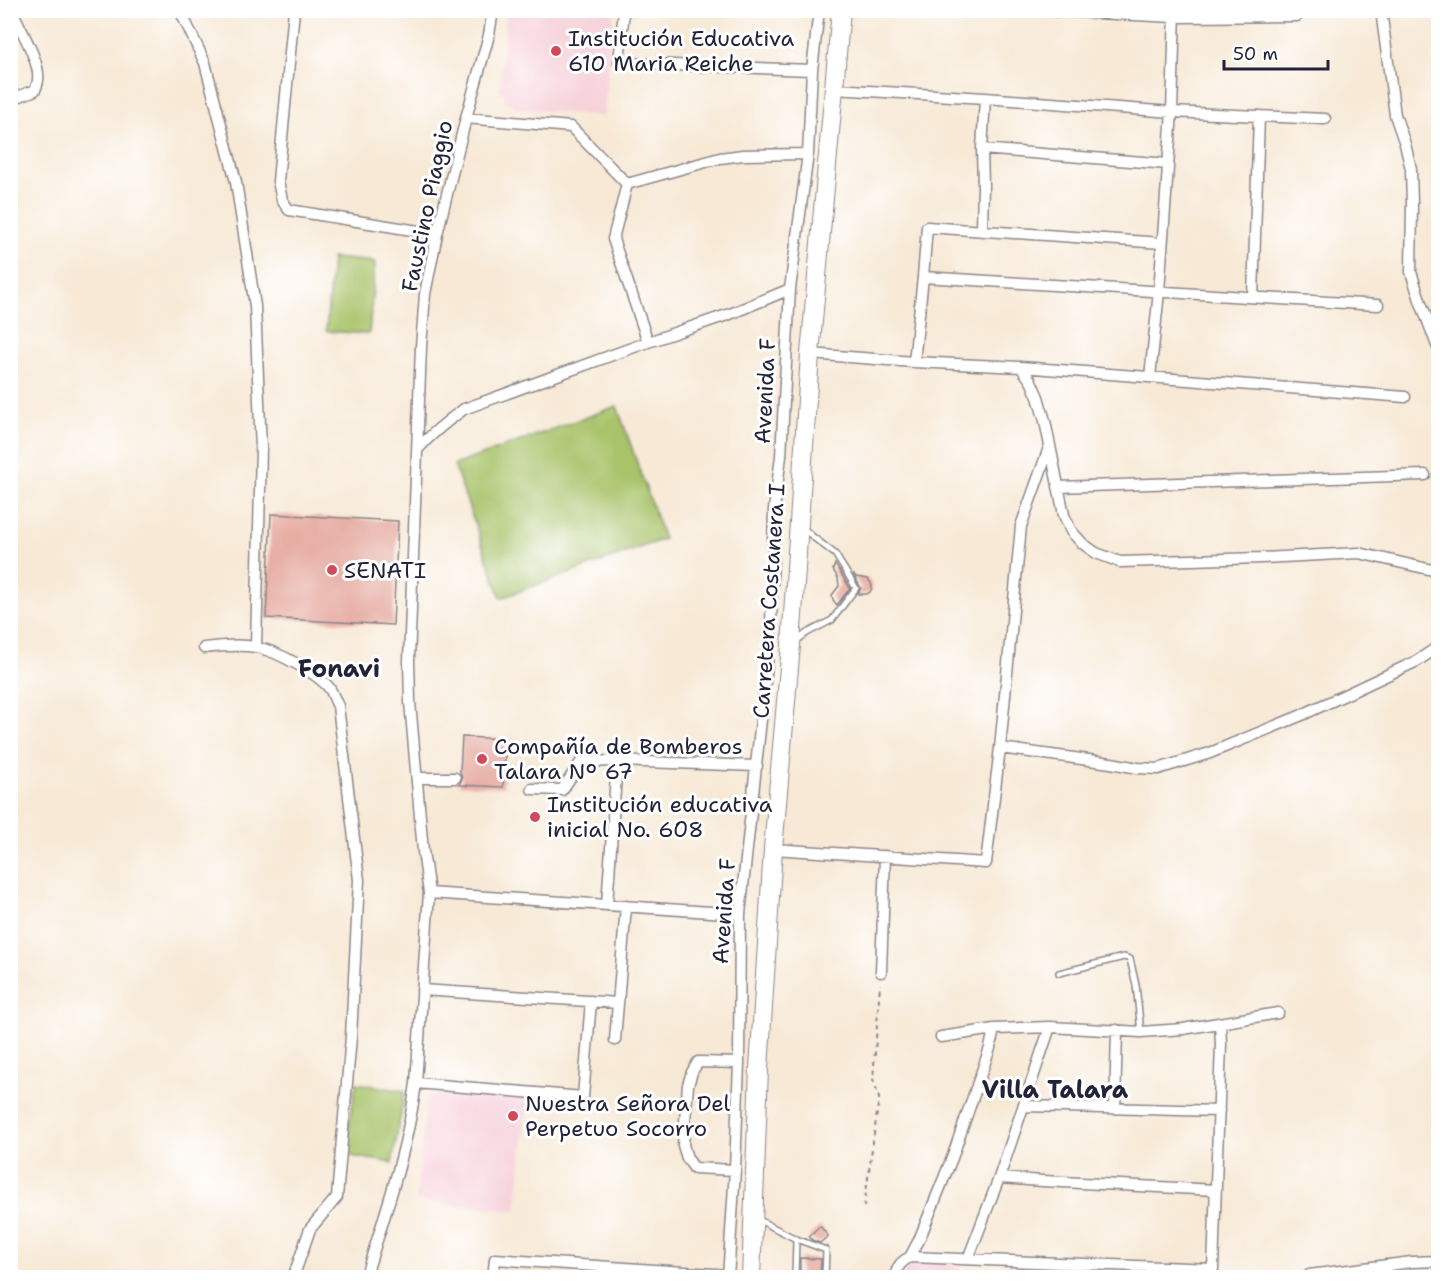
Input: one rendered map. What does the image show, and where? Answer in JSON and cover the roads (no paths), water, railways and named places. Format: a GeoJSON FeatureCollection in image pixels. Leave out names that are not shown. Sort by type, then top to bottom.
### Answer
{"type":"FeatureCollection","features":[{"type":"Feature","properties":{"kind":"main road","name":"Carretera Costanera I"},"geometry":{"type":"LineString","coordinates":[[751,1278],[759,1069],[773,849],[791,645],[810,354],[843,10]]}},
{"type":"Feature","properties":{"kind":"street"},"geometry":{"type":"LineString","coordinates":[[10,100],[35,90],[38,80],[38,69],[34,58],[12,10]]}},
{"type":"Feature","properties":{"kind":"street"},"geometry":{"type":"LineString","coordinates":[[180,10],[205,63],[236,182],[255,306],[261,449],[256,647]]}},
{"type":"Feature","properties":{"kind":"street"},"geometry":{"type":"LineString","coordinates":[[294,10],[278,181],[282,200],[289,210],[436,234]]}},
{"type":"Feature","properties":{"kind":"street","name":"Faustino Piaggio"},"geometry":{"type":"LineString","coordinates":[[367,1278],[412,1114],[429,893],[423,851],[410,702],[409,661],[425,294],[436,234],[489,36],[493,10]]}},
{"type":"Feature","properties":{"kind":"street"},"geometry":{"type":"LineString","coordinates":[[624,10],[619,63],[812,70]]}},
{"type":"Feature","properties":{"kind":"street","name":"Avenida F"},"geometry":{"type":"LineString","coordinates":[[728,1276],[735,1170],[740,914],[771,627],[774,510],[781,456],[790,289],[808,154],[812,70],[819,10]]}},
{"type":"Feature","properties":{"kind":"street"},"geometry":{"type":"LineString","coordinates":[[1037,10],[1298,16]]}},
{"type":"Feature","properties":{"kind":"street"},"geometry":{"type":"LineString","coordinates":[[1381,10],[1395,115],[1411,169],[1411,272],[1438,348]]}},
{"type":"Feature","properties":{"kind":"street"},"geometry":{"type":"LineString","coordinates":[[1150,377],[1159,292],[1172,112],[1174,14]]}},
{"type":"Feature","properties":{"kind":"street"},"geometry":{"type":"LineString","coordinates":[[835,89],[1172,112],[1325,119]]}},
{"type":"Feature","properties":{"kind":"street"},"geometry":{"type":"LineString","coordinates":[[982,231],[982,149],[985,98]]}},
{"type":"Feature","properties":{"kind":"street"},"geometry":{"type":"LineString","coordinates":[[1253,297],[1259,116]]}},
{"type":"Feature","properties":{"kind":"street"},"geometry":{"type":"LineString","coordinates":[[466,118],[571,127],[627,184]]}},
{"type":"Feature","properties":{"kind":"street"},"geometry":{"type":"LineString","coordinates":[[982,149],[1168,164]]}},
{"type":"Feature","properties":{"kind":"street"},"geometry":{"type":"LineString","coordinates":[[627,184],[720,158],[742,155],[808,154]]}},
{"type":"Feature","properties":{"kind":"street"},"geometry":{"type":"LineString","coordinates":[[627,184],[612,238],[648,342]]}},
{"type":"Feature","properties":{"kind":"street"},"geometry":{"type":"LineString","coordinates":[[914,362],[927,227],[1162,243]]}},
{"type":"Feature","properties":{"kind":"street"},"geometry":{"type":"LineString","coordinates":[[923,277],[1378,305]]}},
{"type":"Feature","properties":{"kind":"street"},"geometry":{"type":"LineString","coordinates":[[418,449],[447,421],[464,410],[730,314],[790,289]]}},
{"type":"Feature","properties":{"kind":"street"},"geometry":{"type":"LineString","coordinates":[[810,354],[1021,367],[1405,397]]}},
{"type":"Feature","properties":{"kind":"street"},"geometry":{"type":"LineString","coordinates":[[1021,367],[1038,397],[1045,421],[1064,515],[1071,531],[1096,553],[1120,562],[1359,553],[1437,571]]}},
{"type":"Feature","properties":{"kind":"street"},"geometry":{"type":"LineString","coordinates":[[773,849],[986,863],[1000,748],[1021,526],[1050,445]]}},
{"type":"Feature","properties":{"kind":"street"},"geometry":{"type":"LineString","coordinates":[[1058,487],[1425,475]]}},
{"type":"Feature","properties":{"kind":"street"},"geometry":{"type":"LineString","coordinates":[[204,648],[225,645],[256,647],[286,658],[329,688],[338,706],[359,880],[351,1037],[337,1197],[309,1229],[293,1278]]}},
{"type":"Feature","properties":{"kind":"street"},"geometry":{"type":"LineString","coordinates":[[1000,748],[1158,769],[1210,753],[1302,715],[1417,661],[1438,647]]}},
{"type":"Feature","properties":{"kind":"street"},"geometry":{"type":"LineString","coordinates":[[607,905],[617,761]]}},
{"type":"Feature","properties":{"kind":"street"},"geometry":{"type":"LineString","coordinates":[[532,789],[562,790],[581,762],[617,761],[757,766]]}},
{"type":"Feature","properties":{"kind":"street"},"geometry":{"type":"LineString","coordinates":[[417,778],[454,778]]}},
{"type":"Feature","properties":{"kind":"street"},"geometry":{"type":"LineString","coordinates":[[881,972],[885,856]]}},
{"type":"Feature","properties":{"kind":"street"},"geometry":{"type":"LineString","coordinates":[[429,893],[740,914]]}},
{"type":"Feature","properties":{"kind":"street"},"geometry":{"type":"LineString","coordinates":[[615,1040],[626,906]]}},
{"type":"Feature","properties":{"kind":"street"},"geometry":{"type":"LineString","coordinates":[[422,990],[618,1003]]}},
{"type":"Feature","properties":{"kind":"street"},"geometry":{"type":"LineString","coordinates":[[416,1083],[583,1097],[591,1001]]}},
{"type":"Feature","properties":{"kind":"street"},"geometry":{"type":"LineString","coordinates":[[941,1037],[994,1029],[1050,1027],[1141,1032],[1183,1029],[1278,1013]]}},
{"type":"Feature","properties":{"kind":"street"},"geometry":{"type":"LineString","coordinates":[[895,1278],[897,1268],[902,1261],[910,1257],[1213,1269],[1220,1023]]}},
{"type":"Feature","properties":{"kind":"street"},"geometry":{"type":"LineString","coordinates":[[968,1259],[999,1178],[1050,1027]]}},
{"type":"Feature","properties":{"kind":"street"},"geometry":{"type":"LineString","coordinates":[[910,1257],[952,1158],[990,1048],[994,1029]]}},
{"type":"Feature","properties":{"kind":"street"},"geometry":{"type":"LineString","coordinates":[[1115,1108],[1117,1030]]}},
{"type":"Feature","properties":{"kind":"street"},"geometry":{"type":"LineString","coordinates":[[735,1170],[694,1168],[687,1158],[683,1145],[688,1085],[698,1062],[738,1063]]}},
{"type":"Feature","properties":{"kind":"street"},"geometry":{"type":"LineString","coordinates":[[1024,1106],[1219,1111]]}},
{"type":"Feature","properties":{"kind":"street"},"geometry":{"type":"LineString","coordinates":[[999,1178],[1216,1190]]}},
{"type":"Feature","properties":{"kind":"street"},"geometry":{"type":"LineString","coordinates":[[493,1278],[495,1259],[728,1276]]}},
{"type":"Feature","properties":{"kind":"street"},"geometry":{"type":"LineString","coordinates":[[1306,1278],[1309,1275],[1386,1265],[1438,1261]]}},
{"type":"Feature","properties":{"kind":"street"},"geometry":{"type":"LineString","coordinates":[[1386,1265],[1387,1278]]}},
{"type":"Feature","properties":{"kind":"lane"},"geometry":{"type":"LineString","coordinates":[[791,645],[807,633],[832,620],[856,588],[835,554],[799,525]]}},
{"type":"Feature","properties":{"kind":"lane"},"geometry":{"type":"LineString","coordinates":[[1059,973],[1124,957],[1130,959],[1136,985],[1141,1032]]}},
{"type":"Feature","properties":{"kind":"lane"},"geometry":{"type":"LineString","coordinates":[[753,1216],[796,1239],[826,1250],[825,1278]]}},
{"type":"Feature","properties":{"kind":"lane"},"geometry":{"type":"LineString","coordinates":[[795,1278],[796,1239]]}},
{"type":"Feature","properties":{"kind":"place","name":"Institución Educativa 610 Maria Reiche"},"geometry":{"type":"Point","coordinates":[556,51]}},
{"type":"Feature","properties":{"kind":"place","name":"SENATI"},"geometry":{"type":"Point","coordinates":[332,570]}},
{"type":"Feature","properties":{"kind":"place","name":"Compañía de Bomberos Talara Nº 67"},"geometry":{"type":"Point","coordinates":[482,759]}},
{"type":"Feature","properties":{"kind":"place","name":"Institución educativa inicial No. 608"},"geometry":{"type":"Point","coordinates":[535,817]}},
{"type":"Feature","properties":{"kind":"place","name":"Nuestra Señora Del Perpetuo Socorro"},"geometry":{"type":"Point","coordinates":[513,1116]}},
{"type":"Feature","properties":{"kind":"district","name":"Fonavi"},"geometry":{"type":"Point","coordinates":[339,669]}},
{"type":"Feature","properties":{"kind":"district","name":"Villa Talara"},"geometry":{"type":"Point","coordinates":[1055,1090]}}]}
